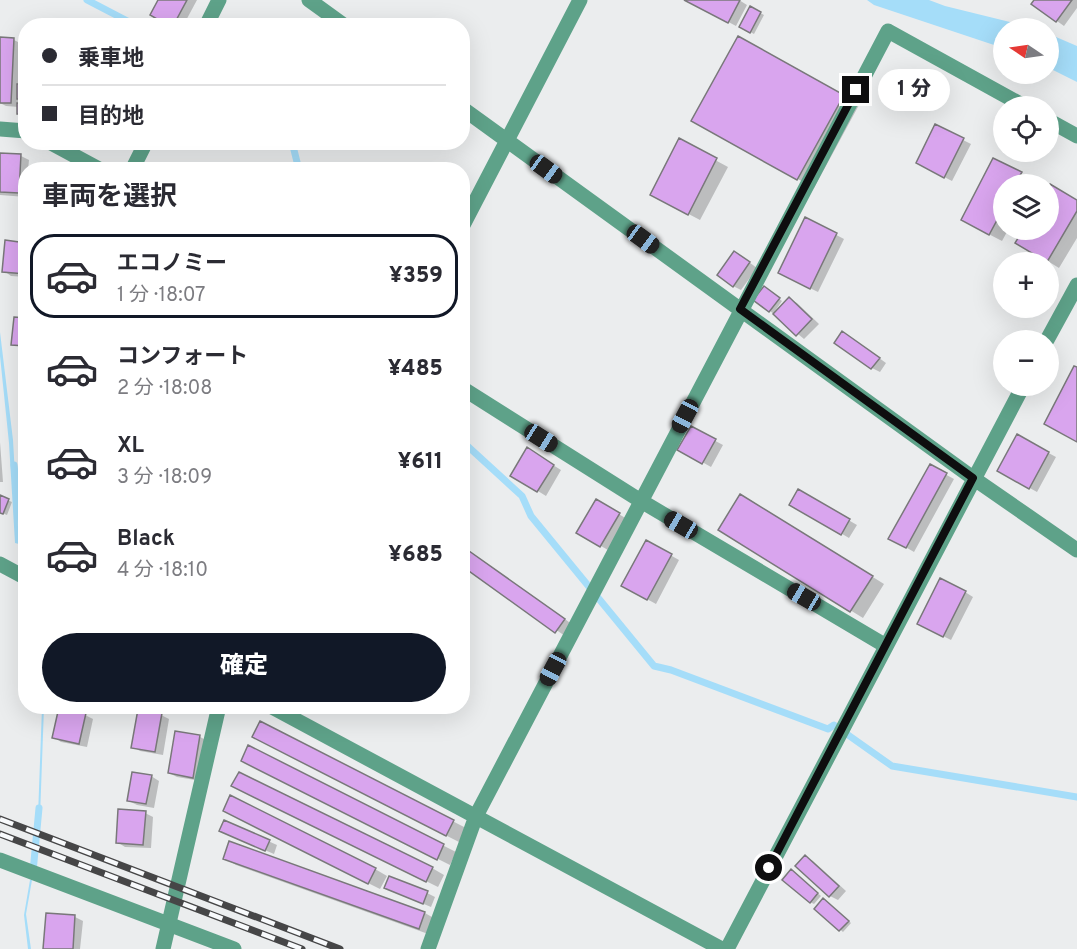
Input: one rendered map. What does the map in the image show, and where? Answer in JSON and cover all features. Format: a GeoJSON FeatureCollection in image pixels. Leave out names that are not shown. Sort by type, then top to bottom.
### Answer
{"type":"FeatureCollection","features":[{"type":"Feature","properties":{"kind":"street"},"geometry":{"type":"LineString","coordinates":[[210,18],[219,0]]}},
{"type":"Feature","properties":{"kind":"street"},"geometry":{"type":"LineString","coordinates":[[309,0],[334,18]]}},
{"type":"Feature","properties":{"kind":"street"},"geometry":{"type":"LineString","coordinates":[[470,212],[580,0]]}},
{"type":"Feature","properties":{"kind":"street"},"geometry":{"type":"LineString","coordinates":[[428,949],[476,816],[888,30],[1006,96]]}},
{"type":"Feature","properties":{"kind":"street"},"geometry":{"type":"LineString","coordinates":[[470,114],[973,478],[1077,550]]}},
{"type":"Feature","properties":{"kind":"street"},"geometry":{"type":"LineString","coordinates":[[1059,126],[1077,136]]}},
{"type":"Feature","properties":{"kind":"street"},"geometry":{"type":"LineString","coordinates":[[0,129],[18,130]]}},
{"type":"Feature","properties":{"kind":"street"},"geometry":{"type":"LineString","coordinates":[[64,150],[86,162]]}},
{"type":"Feature","properties":{"kind":"street"},"geometry":{"type":"LineString","coordinates":[[1052,330],[1077,285]]}},
{"type":"Feature","properties":{"kind":"street"},"geometry":{"type":"LineString","coordinates":[[470,393],[641,501],[886,646]]}},
{"type":"Feature","properties":{"kind":"street"},"geometry":{"type":"LineString","coordinates":[[727,949],[1018,396]]}},
{"type":"Feature","properties":{"kind":"street"},"geometry":{"type":"LineString","coordinates":[[0,564],[18,574]]}},
{"type":"Feature","properties":{"kind":"street"},"geometry":{"type":"LineString","coordinates":[[163,949],[217,714]]}},
{"type":"Feature","properties":{"kind":"street"},"geometry":{"type":"LineString","coordinates":[[285,714],[723,949]]}},
{"type":"Feature","properties":{"kind":"street"},"geometry":{"type":"LineString","coordinates":[[0,860],[234,949]]}},
{"type":"Feature","properties":{"kind":"water"},"geometry":{"type":"Polygon","coordinates":[[[867,0],[929,0],[994,18],[993,45],[874,5],[867,0]]]}},
{"type":"Feature","properties":{"kind":"water"},"geometry":{"type":"Polygon","coordinates":[[[1059,38],[1077,46],[1077,82],[1059,73],[1059,38]]]}},
{"type":"Feature","properties":{"kind":"water"},"geometry":{"type":"Polygon","coordinates":[[[0,332],[13,440],[18,544],[15,543],[9,443],[0,356],[0,332]]]}},
{"type":"Feature","properties":{"kind":"water"},"geometry":{"type":"Polygon","coordinates":[[[42,714],[44,714],[40,817],[38,816],[42,714]]]}},
{"type":"Feature","properties":{"kind":"water"},"geometry":{"type":"Polygon","coordinates":[[[30,880],[32,880],[26,914],[31,949],[28,949],[24,915],[30,880]]]}},
{"type":"Feature","properties":{"kind":"building"},"geometry":{"type":"Polygon","coordinates":[[[158,0],[187,0],[177,18],[155,18],[150,15],[158,0]]]}},
{"type":"Feature","properties":{"kind":"building"},"geometry":{"type":"Polygon","coordinates":[[[684,0],[740,0],[728,23],[684,0]]]}},
{"type":"Feature","properties":{"kind":"building"},"geometry":{"type":"Polygon","coordinates":[[[1034,0],[1072,0],[1059,18],[1050,18],[1031,4],[1034,0]]]}},
{"type":"Feature","properties":{"kind":"building"},"geometry":{"type":"Polygon","coordinates":[[[750,6],[761,12],[750,33],[739,27],[750,6]]]}},
{"type":"Feature","properties":{"kind":"building"},"geometry":{"type":"Polygon","coordinates":[[[738,36],[844,95],[797,180],[691,121],[738,36]]]}},
{"type":"Feature","properties":{"kind":"building"},"geometry":{"type":"Polygon","coordinates":[[[0,37],[14,38],[11,103],[0,103],[0,37]]]}},
{"type":"Feature","properties":{"kind":"building"},"geometry":{"type":"Polygon","coordinates":[[[935,124],[964,138],[944,178],[916,163],[935,124]]]}},
{"type":"Feature","properties":{"kind":"building"},"geometry":{"type":"Polygon","coordinates":[[[679,138],[717,158],[688,215],[650,195],[679,138]]]}},
{"type":"Feature","properties":{"kind":"building"},"geometry":{"type":"Polygon","coordinates":[[[0,153],[21,154],[21,162],[18,162],[18,193],[0,192],[0,153]]]}},
{"type":"Feature","properties":{"kind":"building"},"geometry":{"type":"Polygon","coordinates":[[[993,158],[993,162],[1001,162],[1022,172],[1021,174],[993,174],[993,228],[989,235],[961,220],[993,158]]]}},
{"type":"Feature","properties":{"kind":"building"},"geometry":{"type":"Polygon","coordinates":[[[1059,189],[1077,200],[1077,211],[1053,252],[1030,252],[1015,243],[1017,240],[1059,240],[1059,189]]]}},
{"type":"Feature","properties":{"kind":"building"},"geometry":{"type":"Polygon","coordinates":[[[805,217],[837,233],[810,289],[778,273],[805,217]]]}},
{"type":"Feature","properties":{"kind":"building"},"geometry":{"type":"Polygon","coordinates":[[[5,240],[18,242],[18,273],[2,272],[5,240]]]}},
{"type":"Feature","properties":{"kind":"building"},"geometry":{"type":"Polygon","coordinates":[[[734,251],[750,262],[733,287],[717,275],[734,251]]]}},
{"type":"Feature","properties":{"kind":"building"},"geometry":{"type":"Polygon","coordinates":[[[764,286],[780,298],[769,312],[753,300],[764,286]]]}},
{"type":"Feature","properties":{"kind":"building"},"geometry":{"type":"Polygon","coordinates":[[[789,297],[812,319],[796,336],[773,314],[789,297]]]}},
{"type":"Feature","properties":{"kind":"building"},"geometry":{"type":"Polygon","coordinates":[[[14,317],[18,317],[18,345],[11,345],[14,317]]]}},
{"type":"Feature","properties":{"kind":"building"},"geometry":{"type":"Polygon","coordinates":[[[842,331],[880,358],[871,369],[834,343],[842,331]]]}},
{"type":"Feature","properties":{"kind":"building"},"geometry":{"type":"Polygon","coordinates":[[[1074,366],[1077,367],[1077,442],[1044,424],[1074,366]]]}},
{"type":"Feature","properties":{"kind":"building"},"geometry":{"type":"Polygon","coordinates":[[[691,426],[716,439],[702,464],[677,450],[691,426]]]}},
{"type":"Feature","properties":{"kind":"building"},"geometry":{"type":"Polygon","coordinates":[[[1017,434],[1049,452],[1029,489],[997,471],[1017,434]]]}},
{"type":"Feature","properties":{"kind":"building"},"geometry":{"type":"Polygon","coordinates":[[[527,447],[554,465],[537,492],[510,476],[527,447]]]}},
{"type":"Feature","properties":{"kind":"building"},"geometry":{"type":"Polygon","coordinates":[[[930,464],[947,473],[906,548],[888,539],[930,464]]]}},
{"type":"Feature","properties":{"kind":"building"},"geometry":{"type":"Polygon","coordinates":[[[798,489],[850,519],[841,535],[789,505],[798,489]]]}},
{"type":"Feature","properties":{"kind":"building"},"geometry":{"type":"Polygon","coordinates":[[[740,494],[873,576],[850,612],[718,530],[740,494]]]}},
{"type":"Feature","properties":{"kind":"building"},"geometry":{"type":"Polygon","coordinates":[[[0,495],[9,499],[3,514],[0,513],[0,495]]]}},
{"type":"Feature","properties":{"kind":"building"},"geometry":{"type":"Polygon","coordinates":[[[596,499],[620,513],[600,547],[576,533],[596,499]]]}},
{"type":"Feature","properties":{"kind":"building"},"geometry":{"type":"Polygon","coordinates":[[[646,540],[672,554],[647,600],[621,586],[646,540]]]}},
{"type":"Feature","properties":{"kind":"building"},"geometry":{"type":"Polygon","coordinates":[[[470,552],[565,619],[555,633],[470,572],[470,552]]]}},
{"type":"Feature","properties":{"kind":"building"},"geometry":{"type":"Polygon","coordinates":[[[940,578],[966,591],[943,637],[917,624],[940,578]]]}},
{"type":"Feature","properties":{"kind":"building"},"geometry":{"type":"Polygon","coordinates":[[[57,714],[86,714],[79,744],[52,738],[57,714]]]}},
{"type":"Feature","properties":{"kind":"building"},"geometry":{"type":"Polygon","coordinates":[[[137,714],[162,714],[155,752],[131,748],[137,714]]]}},
{"type":"Feature","properties":{"kind":"building"},"geometry":{"type":"Polygon","coordinates":[[[260,721],[454,820],[446,836],[252,737],[260,721]]]}},
{"type":"Feature","properties":{"kind":"building"},"geometry":{"type":"Polygon","coordinates":[[[175,731],[200,735],[193,778],[168,773],[175,731]]]}},
{"type":"Feature","properties":{"kind":"building"},"geometry":{"type":"Polygon","coordinates":[[[248,745],[444,844],[437,860],[241,761],[248,745]]]}},
{"type":"Feature","properties":{"kind":"building"},"geometry":{"type":"Polygon","coordinates":[[[132,772],[152,775],[146,804],[127,801],[132,772]]]}},
{"type":"Feature","properties":{"kind":"building"},"geometry":{"type":"Polygon","coordinates":[[[239,772],[433,867],[426,882],[231,786],[239,772]]]}},
{"type":"Feature","properties":{"kind":"building"},"geometry":{"type":"Polygon","coordinates":[[[230,795],[376,868],[368,884],[223,811],[230,795]]]}},
{"type":"Feature","properties":{"kind":"building"},"geometry":{"type":"Polygon","coordinates":[[[118,809],[146,811],[143,845],[116,843],[118,809]]]}},
{"type":"Feature","properties":{"kind":"building"},"geometry":{"type":"Polygon","coordinates":[[[224,820],[270,840],[265,851],[219,831],[224,820]]]}},
{"type":"Feature","properties":{"kind":"building"},"geometry":{"type":"Polygon","coordinates":[[[229,841],[425,912],[419,929],[223,859],[229,841]]]}},
{"type":"Feature","properties":{"kind":"building"},"geometry":{"type":"Polygon","coordinates":[[[805,855],[839,886],[829,897],[795,866],[805,855]]]}},
{"type":"Feature","properties":{"kind":"building"},"geometry":{"type":"Polygon","coordinates":[[[791,869],[818,893],[810,903],[782,880],[791,869]]]}},
{"type":"Feature","properties":{"kind":"building"},"geometry":{"type":"Polygon","coordinates":[[[389,876],[428,891],[423,904],[384,888],[389,876]]]}},
{"type":"Feature","properties":{"kind":"building"},"geometry":{"type":"Polygon","coordinates":[[[823,898],[849,921],[839,931],[814,909],[823,898]]]}},
{"type":"Feature","properties":{"kind":"building"},"geometry":{"type":"Polygon","coordinates":[[[46,913],[75,915],[73,949],[43,949],[46,913]]]}},
{"type":"Feature","properties":{"kind":"waterway"},"geometry":{"type":"LineString","coordinates":[[87,0],[122,18]]}},
{"type":"Feature","properties":{"kind":"waterway"},"geometry":{"type":"LineString","coordinates":[[294,150],[297,162]]}},
{"type":"Feature","properties":{"kind":"waterway"},"geometry":{"type":"LineString","coordinates":[[470,448],[522,496],[531,516],[654,666],[671,670],[828,729],[834,725],[892,766],[1077,797]]}},
{"type":"Feature","properties":{"kind":"waterway"},"geometry":{"type":"LineString","coordinates":[[14,465],[18,498]]}},
{"type":"Feature","properties":{"kind":"waterway"},"geometry":{"type":"LineString","coordinates":[[33,872],[39,808]]}},
{"type":"Feature","properties":{"kind":"railway"},"geometry":{"type":"LineString","coordinates":[[0,819],[340,949]]}},
{"type":"Feature","properties":{"kind":"railway"},"geometry":{"type":"LineString","coordinates":[[0,834],[302,949]]}},
{"type":"Feature","properties":{"kind":"route"},"geometry":{"type":"LineString","coordinates":[[769,868],[973,478],[740,309],[856,90]]}}]}
